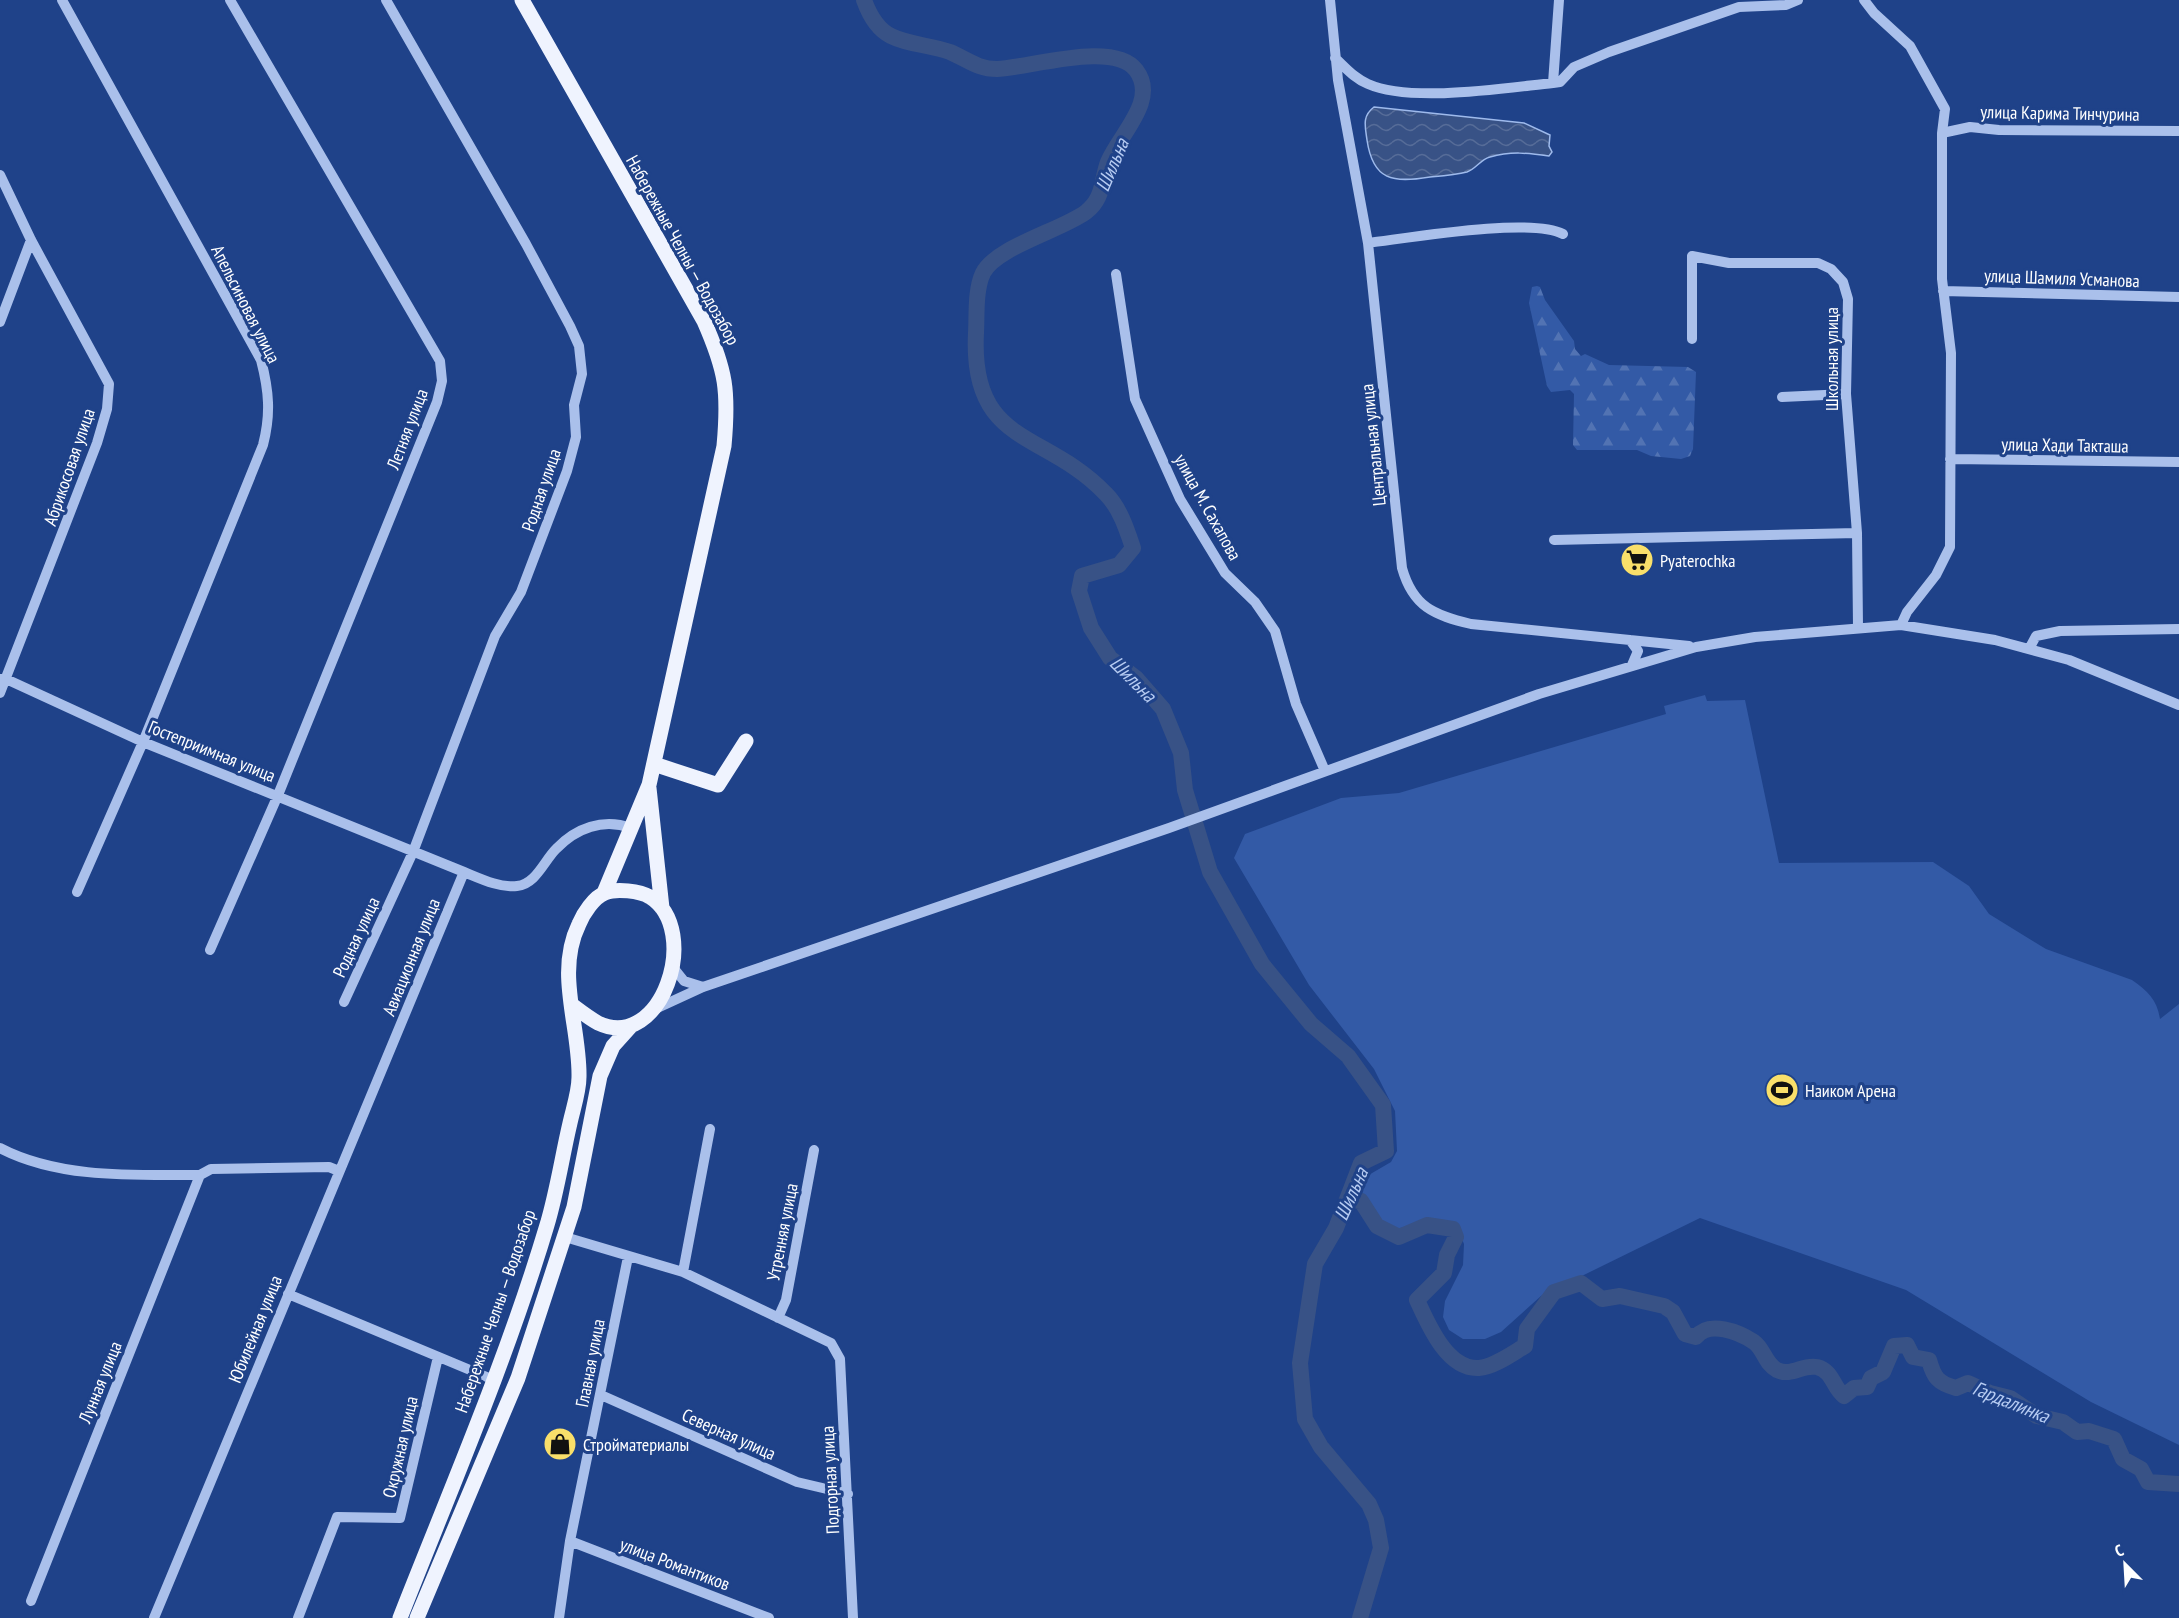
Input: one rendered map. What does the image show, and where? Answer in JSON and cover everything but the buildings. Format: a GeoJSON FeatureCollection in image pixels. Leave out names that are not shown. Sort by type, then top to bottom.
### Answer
{"type":"FeatureCollection","features":[{"type":"Feature","properties":{"kind":"main road","name":"Набережные Челны — Водозабор"},"geometry":{"type":"LineString","coordinates":[[400,1618],[494,1380],[548,1223],[579,1079],[572,1005],[567,984],[578,926],[589,907],[604,892],[649,785],[724,446],[728,403],[721,360],[704,321],[522,0]]}},
{"type":"Feature","properties":{"kind":"main road"},"geometry":{"type":"LineString","coordinates":[[654,764],[718,785],[746,741]]}},
{"type":"Feature","properties":{"kind":"main road","name":"Набережные Челны — Водозабор"},"geometry":{"type":"LineString","coordinates":[[417,1618],[518,1378],[574,1207],[600,1076],[613,1046],[631,1026],[652,1011],[665,993],[672,966],[674,938],[668,913],[662,908],[649,785]]}},
{"type":"Feature","properties":{"kind":"main road"},"geometry":{"type":"LineString","coordinates":[[604,892],[627,891],[649,896],[662,908]]}},
{"type":"Feature","properties":{"kind":"main road"},"geometry":{"type":"LineString","coordinates":[[572,1005],[599,1023],[631,1026]]}},
{"type":"Feature","properties":{"kind":"street","name":"Апельсиновая улица"},"geometry":{"type":"LineString","coordinates":[[62,0],[261,360],[269,390],[270,417],[263,445],[143,742],[77,892]]}},
{"type":"Feature","properties":{"kind":"street","name":"Летняя улица"},"geometry":{"type":"LineString","coordinates":[[210,950],[278,795],[437,402],[442,381],[440,361],[230,0]]}},
{"type":"Feature","properties":{"kind":"street","name":"Родная улица"},"geometry":{"type":"LineString","coordinates":[[344,1002],[413,852],[495,636],[521,592],[567,471],[576,437],[574,405],[582,374],[579,346],[564,316],[386,0]]}},
{"type":"Feature","properties":{"kind":"street","name":"Центральная улица"},"geometry":{"type":"LineString","coordinates":[[1330,0],[1338,80],[1368,243],[1402,568],[1413,596],[1445,618],[1471,624],[1696,647]]}},
{"type":"Feature","properties":{"kind":"street"},"geometry":{"type":"LineString","coordinates":[[1553,83],[1559,0]]}},
{"type":"Feature","properties":{"kind":"street"},"geometry":{"type":"LineString","coordinates":[[1335,57],[1356,78],[1393,91],[1487,90],[1553,83],[1560,82],[1574,67],[1609,52],[1739,7],[1786,5],[1798,0]]}},
{"type":"Feature","properties":{"kind":"street"},"geometry":{"type":"LineString","coordinates":[[1864,0],[1874,13],[1910,46],[1945,109],[1942,133],[1943,291],[1951,353],[1950,547],[1935,576],[1907,612],[1901,625]]}},
{"type":"Feature","properties":{"kind":"street"},"geometry":{"type":"LineString","coordinates":[[1338,80],[1356,78]]}},
{"type":"Feature","properties":{"kind":"street","name":"улица Карима Тинчурина"},"geometry":{"type":"LineString","coordinates":[[1942,133],[1970,127],[2010,131],[2179,131]]}},
{"type":"Feature","properties":{"kind":"street","name":"Абрикосовая улица"},"geometry":{"type":"LineString","coordinates":[[0,175],[31,240],[109,384],[107,409],[97,443],[3,679],[0,693]]}},
{"type":"Feature","properties":{"kind":"street"},"geometry":{"type":"LineString","coordinates":[[1368,243],[1485,229],[1545,227],[1563,234]]}},
{"type":"Feature","properties":{"kind":"street"},"geometry":{"type":"LineString","coordinates":[[0,322],[31,240]]}},
{"type":"Feature","properties":{"kind":"street","name":"Школьная улица"},"geometry":{"type":"LineString","coordinates":[[1692,339],[1692,256],[1729,263],[1818,263],[1832,269],[1843,282],[1848,299],[1846,394],[1857,533],[1858,627]]}},
{"type":"Feature","properties":{"kind":"street","name":"улица М. Сахапова"},"geometry":{"type":"LineString","coordinates":[[1116,274],[1135,399],[1180,499],[1225,573],[1255,602],[1275,631],[1296,704],[1325,771]]}},
{"type":"Feature","properties":{"kind":"street","name":"улица Шамиля Усманова"},"geometry":{"type":"LineString","coordinates":[[1943,291],[2179,297]]}},
{"type":"Feature","properties":{"kind":"street"},"geometry":{"type":"LineString","coordinates":[[1782,397],[1846,394]]}},
{"type":"Feature","properties":{"kind":"street","name":"улица Хади Такташа"},"geometry":{"type":"LineString","coordinates":[[1950,459],[2179,462]]}},
{"type":"Feature","properties":{"kind":"street"},"geometry":{"type":"LineString","coordinates":[[1554,540],[1857,533]]}},
{"type":"Feature","properties":{"kind":"street"},"geometry":{"type":"LineString","coordinates":[[652,1011],[703,987],[1169,828],[1539,694],[1696,647],[1755,637],[1901,625],[1995,640],[2069,660],[2179,705]]}},
{"type":"Feature","properties":{"kind":"street"},"geometry":{"type":"LineString","coordinates":[[2029,649],[2036,636],[2060,631],[2179,629]]}},
{"type":"Feature","properties":{"kind":"street"},"geometry":{"type":"LineString","coordinates":[[1630,640],[1638,651],[1632,665]]}},
{"type":"Feature","properties":{"kind":"street","name":"Гостеприимная улица"},"geometry":{"type":"LineString","coordinates":[[3,679],[143,742],[278,795],[413,852],[506,886],[519,886],[541,870],[556,849],[582,829],[606,823],[631,828]]}},
{"type":"Feature","properties":{"kind":"street","name":"Авиационная улица"},"geometry":{"type":"LineString","coordinates":[[389,1054],[464,872]]}},
{"type":"Feature","properties":{"kind":"street"},"geometry":{"type":"LineString","coordinates":[[672,966],[684,981],[703,987]]}},
{"type":"Feature","properties":{"kind":"street","name":"Юбилейная улица"},"geometry":{"type":"LineString","coordinates":[[154,1618],[389,1054]]}},
{"type":"Feature","properties":{"kind":"street"},"geometry":{"type":"LineString","coordinates":[[683,1272],[710,1129]]}},
{"type":"Feature","properties":{"kind":"street"},"geometry":{"type":"LineString","coordinates":[[0,1148],[14,1156],[86,1173],[200,1175],[211,1169],[329,1167],[339,1171]]}},
{"type":"Feature","properties":{"kind":"street","name":"Утренняя улица"},"geometry":{"type":"LineString","coordinates":[[778,1318],[786,1300],[814,1150]]}},
{"type":"Feature","properties":{"kind":"street","name":"Лунная улица"},"geometry":{"type":"LineString","coordinates":[[31,1601],[200,1175]]}},
{"type":"Feature","properties":{"kind":"street"},"geometry":{"type":"LineString","coordinates":[[565,1237],[683,1272],[778,1318]]}},
{"type":"Feature","properties":{"kind":"street","name":"Главная улица"},"geometry":{"type":"LineString","coordinates":[[559,1618],[570,1541],[628,1257]]}},
{"type":"Feature","properties":{"kind":"street"},"geometry":{"type":"LineString","coordinates":[[288,1294],[494,1380]]}},
{"type":"Feature","properties":{"kind":"street","name":"Подгорная улица"},"geometry":{"type":"LineString","coordinates":[[778,1318],[831,1342],[840,1359],[853,1618]]}},
{"type":"Feature","properties":{"kind":"street","name":"Окружная улица"},"geometry":{"type":"LineString","coordinates":[[298,1618],[337,1517],[400,1518],[438,1357]]}},
{"type":"Feature","properties":{"kind":"street","name":"Северная улица"},"geometry":{"type":"LineString","coordinates":[[601,1395],[797,1482],[848,1494]]}},
{"type":"Feature","properties":{"kind":"street","name":"улица Романтиков"},"geometry":{"type":"LineString","coordinates":[[570,1541],[769,1618]]}},
{"type":"Feature","properties":{"kind":"green space"},"geometry":{"type":"Polygon","coordinates":[[[1532,287],[1540,287],[1545,300],[1574,341],[1575,349],[1581,356],[1585,354],[1609,365],[1688,367],[1696,372],[1693,449],[1690,456],[1681,459],[1651,456],[1637,450],[1577,450],[1573,445],[1574,394],[1570,390],[1551,392],[1547,386],[1529,303],[1532,287]]]}},
{"type":"Feature","properties":{"kind":"green space","name":"Наиком Арена"},"geometry":{"type":"Polygon","coordinates":[[[1705,695],[1707,701],[1745,700],[1779,863],[1933,862],[1969,886],[1989,914],[2046,949],[2132,980],[2151,996],[2157,1006],[2160,1019],[2179,1004],[2179,1445],[2091,1402],[1906,1290],[1700,1218],[1541,1296],[1501,1332],[1485,1339],[1463,1339],[1449,1330],[1443,1317],[1445,1301],[1463,1265],[1464,1244],[1457,1227],[1428,1220],[1410,1227],[1389,1229],[1373,1223],[1365,1216],[1360,1205],[1361,1189],[1367,1176],[1391,1162],[1397,1151],[1395,1111],[1374,1069],[1309,985],[1234,858],[1245,834],[1341,798],[1399,793],[1666,714],[1664,706],[1705,695]]]}},
{"type":"Feature","properties":{"kind":"water"},"geometry":{"type":"Polygon","coordinates":[[[1374,107],[1524,123],[1550,135],[1549,146],[1552,152],[1549,156],[1520,153],[1498,155],[1487,158],[1470,171],[1463,173],[1417,179],[1395,179],[1380,171],[1370,154],[1365,122],[1370,110],[1374,107]]]}},
{"type":"Feature","properties":{"kind":"waterway","name":"Шильна"},"geometry":{"type":"LineString","coordinates":[[864,0],[874,21],[891,36],[950,52],[984,67],[1011,68],[1070,58],[1110,57],[1125,61],[1136,70],[1142,81],[1143,93],[1140,105],[1108,162],[1099,195],[1092,207],[1075,219],[1001,255],[983,273],[977,303],[977,370],[985,397],[999,417],[1016,432],[1083,473],[1106,494],[1119,512],[1133,548],[1119,565],[1082,576],[1079,591],[1091,628],[1110,658],[1136,678],[1163,709],[1181,753],[1185,790],[1210,872],[1262,964],[1311,1024],[1348,1056],[1383,1105],[1386,1151],[1361,1163],[1336,1228],[1315,1264],[1300,1363],[1305,1419],[1321,1447],[1369,1504],[1376,1520],[1381,1548],[1360,1618]]}},
{"type":"Feature","properties":{"kind":"waterway","name":"Гардалинка"},"geometry":{"type":"LineString","coordinates":[[1348,1200],[1361,1201],[1377,1226],[1399,1237],[1427,1225],[1453,1229],[1456,1237],[1447,1255],[1444,1273],[1417,1300],[1440,1344],[1457,1362],[1468,1367],[1479,1368],[1491,1365],[1525,1346],[1527,1329],[1554,1292],[1581,1283],[1602,1299],[1620,1296],[1664,1306],[1673,1312],[1685,1334],[1696,1337],[1708,1329],[1716,1328],[1740,1335],[1754,1342],[1770,1364],[1782,1372],[1807,1367],[1822,1369],[1844,1396],[1854,1388],[1867,1387],[1871,1378],[1883,1372],[1894,1346],[1907,1345],[1913,1357],[1929,1360],[1935,1375],[1941,1382],[1956,1388],[1968,1383],[1990,1393],[2010,1398],[2037,1416],[2063,1422],[2077,1432],[2089,1431],[2114,1439],[2123,1459],[2141,1469],[2148,1482],[2179,1484]]}},
{"type":"Feature","properties":{"kind":"place","name":"Pyaterochka"},"geometry":{"type":"Point","coordinates":[1637,560]}},
{"type":"Feature","properties":{"kind":"place","name":"Наиком Арена"},"geometry":{"type":"Point","coordinates":[1782,1090]}},
{"type":"Feature","properties":{"kind":"place","name":"Стройматериалы"},"geometry":{"type":"Point","coordinates":[560,1444]}}]}
